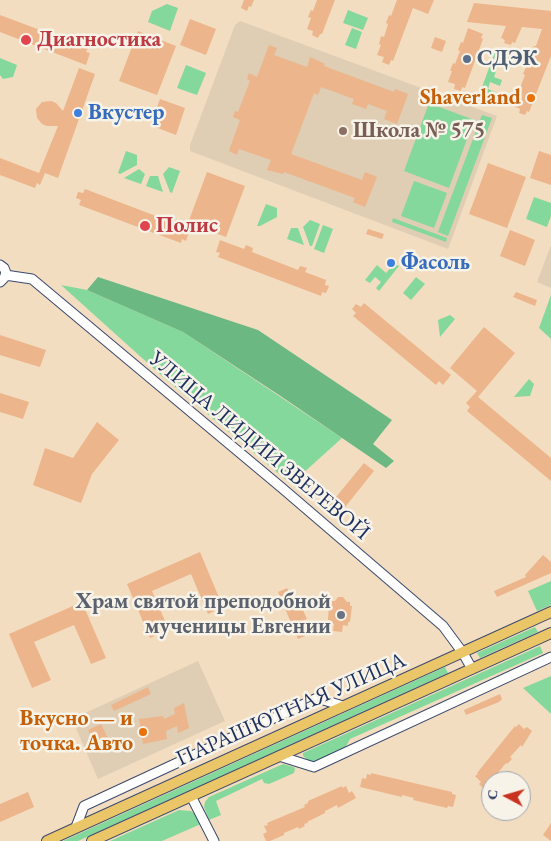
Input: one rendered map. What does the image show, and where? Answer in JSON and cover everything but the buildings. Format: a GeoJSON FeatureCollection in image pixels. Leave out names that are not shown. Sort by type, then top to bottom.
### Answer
{"type":"FeatureCollection","features":[{"type":"Feature","properties":{"kind":"main road","name":"ПАРАШЮТНАЯ УЛИЦА"},"geometry":{"type":"LineString","coordinates":[[46,841],[551,612]]}},
{"type":"Feature","properties":{"kind":"main road","name":"ПАРАШЮТНАЯ УЛИЦА"},"geometry":{"type":"LineString","coordinates":[[92,841],[551,633]]}},
{"type":"Feature","properties":{"kind":"street"},"geometry":{"type":"LineString","coordinates":[[0,265],[4,268],[3,279]]}},
{"type":"Feature","properties":{"kind":"street","name":"УЛИЦА ЛИДИИ ЗВЕРЕВОЙ"},"geometry":{"type":"LineString","coordinates":[[3,279],[32,279],[443,626],[472,669]]}},
{"type":"Feature","properties":{"kind":"street"},"geometry":{"type":"LineString","coordinates":[[279,756],[314,767],[551,657]]}},
{"type":"Feature","properties":{"kind":"street"},"geometry":{"type":"LineString","coordinates":[[76,827],[84,806],[317,698],[343,706]]}},
{"type":"Feature","properties":{"kind":"street"},"geometry":{"type":"LineString","coordinates":[[191,796],[214,841]]}},
{"type":"Feature","properties":{"kind":"shaded area","name":"Школа № 575"},"geometry":{"type":"Polygon","coordinates":[[[240,21],[497,116],[448,249],[190,151],[190,145],[235,25],[240,21]]]}},
{"type":"Feature","properties":{"kind":"shaded area"},"geometry":{"type":"Polygon","coordinates":[[[551,245],[551,288],[537,282],[551,245]]]}},
{"type":"Feature","properties":{"kind":"shaded area"},"geometry":{"type":"Polygon","coordinates":[[[198,661],[225,721],[98,779],[72,719],[198,661]]]}},
{"type":"Feature","properties":{"kind":"green space"},"geometry":{"type":"Polygon","coordinates":[[[167,4],[178,8],[170,31],[148,22],[152,11],[167,4]]]}},
{"type":"Feature","properties":{"kind":"green space"},"geometry":{"type":"Polygon","coordinates":[[[348,10],[368,18],[363,30],[343,23],[348,10]]]}},
{"type":"Feature","properties":{"kind":"green space"},"geometry":{"type":"Polygon","coordinates":[[[352,28],[362,32],[356,49],[345,45],[352,28]]]}},
{"type":"Feature","properties":{"kind":"green space"},"geometry":{"type":"Polygon","coordinates":[[[496,49],[511,55],[506,68],[498,65],[494,77],[502,80],[500,86],[490,82],[488,89],[497,93],[493,103],[478,98],[496,49]]]}},
{"type":"Feature","properties":{"kind":"green space"},"geometry":{"type":"Polygon","coordinates":[[[0,58],[17,65],[13,77],[3,79],[0,75],[0,58]]]}},
{"type":"Feature","properties":{"kind":"green space"},"geometry":{"type":"Polygon","coordinates":[[[186,65],[206,73],[197,95],[177,88],[186,65]]]}},
{"type":"Feature","properties":{"kind":"green space"},"geometry":{"type":"Polygon","coordinates":[[[429,103],[474,120],[449,188],[404,171],[429,103]]]}},
{"type":"Feature","properties":{"kind":"green space"},"geometry":{"type":"Polygon","coordinates":[[[482,115],[492,118],[448,236],[438,232],[482,115]]]}},
{"type":"Feature","properties":{"kind":"green space"},"geometry":{"type":"Polygon","coordinates":[[[126,151],[137,155],[137,165],[120,174],[118,173],[126,151]]]}},
{"type":"Feature","properties":{"kind":"green space"},"geometry":{"type":"Polygon","coordinates":[[[169,167],[180,171],[172,193],[163,174],[169,167]]]}},
{"type":"Feature","properties":{"kind":"green space"},"geometry":{"type":"Polygon","coordinates":[[[139,169],[145,174],[141,184],[124,178],[139,169]]]}},
{"type":"Feature","properties":{"kind":"green space"},"geometry":{"type":"Polygon","coordinates":[[[150,176],[158,176],[163,192],[146,186],[150,176]]]}},
{"type":"Feature","properties":{"kind":"green space"},"geometry":{"type":"Polygon","coordinates":[[[414,181],[447,193],[434,228],[401,216],[414,181]]]}},
{"type":"Feature","properties":{"kind":"green space"},"geometry":{"type":"Polygon","coordinates":[[[534,197],[551,203],[551,216],[547,227],[526,219],[534,197]]]}},
{"type":"Feature","properties":{"kind":"green space"},"geometry":{"type":"Polygon","coordinates":[[[266,204],[277,208],[277,217],[257,226],[266,204]]]}},
{"type":"Feature","properties":{"kind":"green space"},"geometry":{"type":"Polygon","coordinates":[[[393,218],[447,238],[446,242],[392,222],[393,218]]]}},
{"type":"Feature","properties":{"kind":"green space"},"geometry":{"type":"Polygon","coordinates":[[[310,220],[320,224],[312,246],[310,246],[303,227],[310,220]]]}},
{"type":"Feature","properties":{"kind":"green space"},"geometry":{"type":"Polygon","coordinates":[[[323,225],[333,229],[324,253],[314,249],[323,225]]]}},
{"type":"Feature","properties":{"kind":"green space"},"geometry":{"type":"Polygon","coordinates":[[[291,228],[298,228],[304,245],[287,239],[291,228]]]}},
{"type":"Feature","properties":{"kind":"green space"},"geometry":{"type":"Polygon","coordinates":[[[394,264],[399,266],[379,291],[376,288],[381,282],[375,277],[370,283],[365,280],[377,265],[386,273],[394,264]]]}},
{"type":"Feature","properties":{"kind":"green space"},"geometry":{"type":"Polygon","coordinates":[[[98,277],[258,330],[392,420],[373,444],[394,461],[386,468],[183,332],[87,290],[98,277]]]}},
{"type":"Feature","properties":{"kind":"green space"},"geometry":{"type":"Polygon","coordinates":[[[416,277],[425,284],[411,300],[403,293],[416,277]]]}},
{"type":"Feature","properties":{"kind":"green space"},"geometry":{"type":"Polygon","coordinates":[[[61,285],[87,290],[183,332],[342,438],[291,484],[162,376],[61,285]]]}},
{"type":"Feature","properties":{"kind":"green space"},"geometry":{"type":"Polygon","coordinates":[[[551,295],[551,339],[539,328],[551,295]]]}},
{"type":"Feature","properties":{"kind":"green space"},"geometry":{"type":"Polygon","coordinates":[[[450,315],[455,319],[440,337],[438,320],[450,315]]]}},
{"type":"Feature","properties":{"kind":"green space"},"geometry":{"type":"Polygon","coordinates":[[[529,379],[534,384],[530,396],[514,397],[529,379]]]}},
{"type":"Feature","properties":{"kind":"green space"},"geometry":{"type":"Polygon","coordinates":[[[551,581],[551,605],[537,611],[528,591],[551,581]]]}},
{"type":"Feature","properties":{"kind":"green space"},"geometry":{"type":"Polygon","coordinates":[[[535,627],[538,632],[480,658],[477,653],[535,627]]]}},
{"type":"Feature","properties":{"kind":"green space"},"geometry":{"type":"Polygon","coordinates":[[[540,646],[543,653],[350,739],[345,748],[316,762],[310,762],[303,756],[303,753],[540,646]]]}},
{"type":"Feature","properties":{"kind":"green space"},"geometry":{"type":"Polygon","coordinates":[[[445,667],[448,673],[78,841],[63,841],[445,667]]]}},
{"type":"Feature","properties":{"kind":"green space"},"geometry":{"type":"Polygon","coordinates":[[[551,676],[551,714],[523,688],[551,676]]]}},
{"type":"Feature","properties":{"kind":"green space"},"geometry":{"type":"Polygon","coordinates":[[[283,764],[294,767],[294,773],[269,784],[264,783],[262,779],[216,801],[221,815],[209,820],[204,807],[209,797],[283,764]]]}},
{"type":"Feature","properties":{"kind":"green space"},"geometry":{"type":"Polygon","coordinates":[[[179,810],[191,811],[201,824],[162,841],[110,841],[179,810]]]}},
{"type":"Feature","properties":{"kind":"place","name":"Диагностика"},"geometry":{"type":"Point","coordinates":[26,40]}},
{"type":"Feature","properties":{"kind":"place","name":"СДЭК"},"geometry":{"type":"Point","coordinates":[467,59]}},
{"type":"Feature","properties":{"kind":"place","name":"Shaverland"},"geometry":{"type":"Point","coordinates":[531,98]}},
{"type":"Feature","properties":{"kind":"place","name":"Вкустер"},"geometry":{"type":"Point","coordinates":[78,113]}},
{"type":"Feature","properties":{"kind":"place","name":"Школа № 575"},"geometry":{"type":"Point","coordinates":[343,131]}},
{"type":"Feature","properties":{"kind":"place","name":"Полис"},"geometry":{"type":"Point","coordinates":[145,226]}},
{"type":"Feature","properties":{"kind":"place","name":"Фасоль"},"geometry":{"type":"Point","coordinates":[391,263]}},
{"type":"Feature","properties":{"kind":"place","name":"Храм святой преподобной мученицы Евгении"},"geometry":{"type":"Point","coordinates":[341,615]}},
{"type":"Feature","properties":{"kind":"place","name":"Вкусно — и точка. Авто"},"geometry":{"type":"Point","coordinates":[143,732]}}]}
